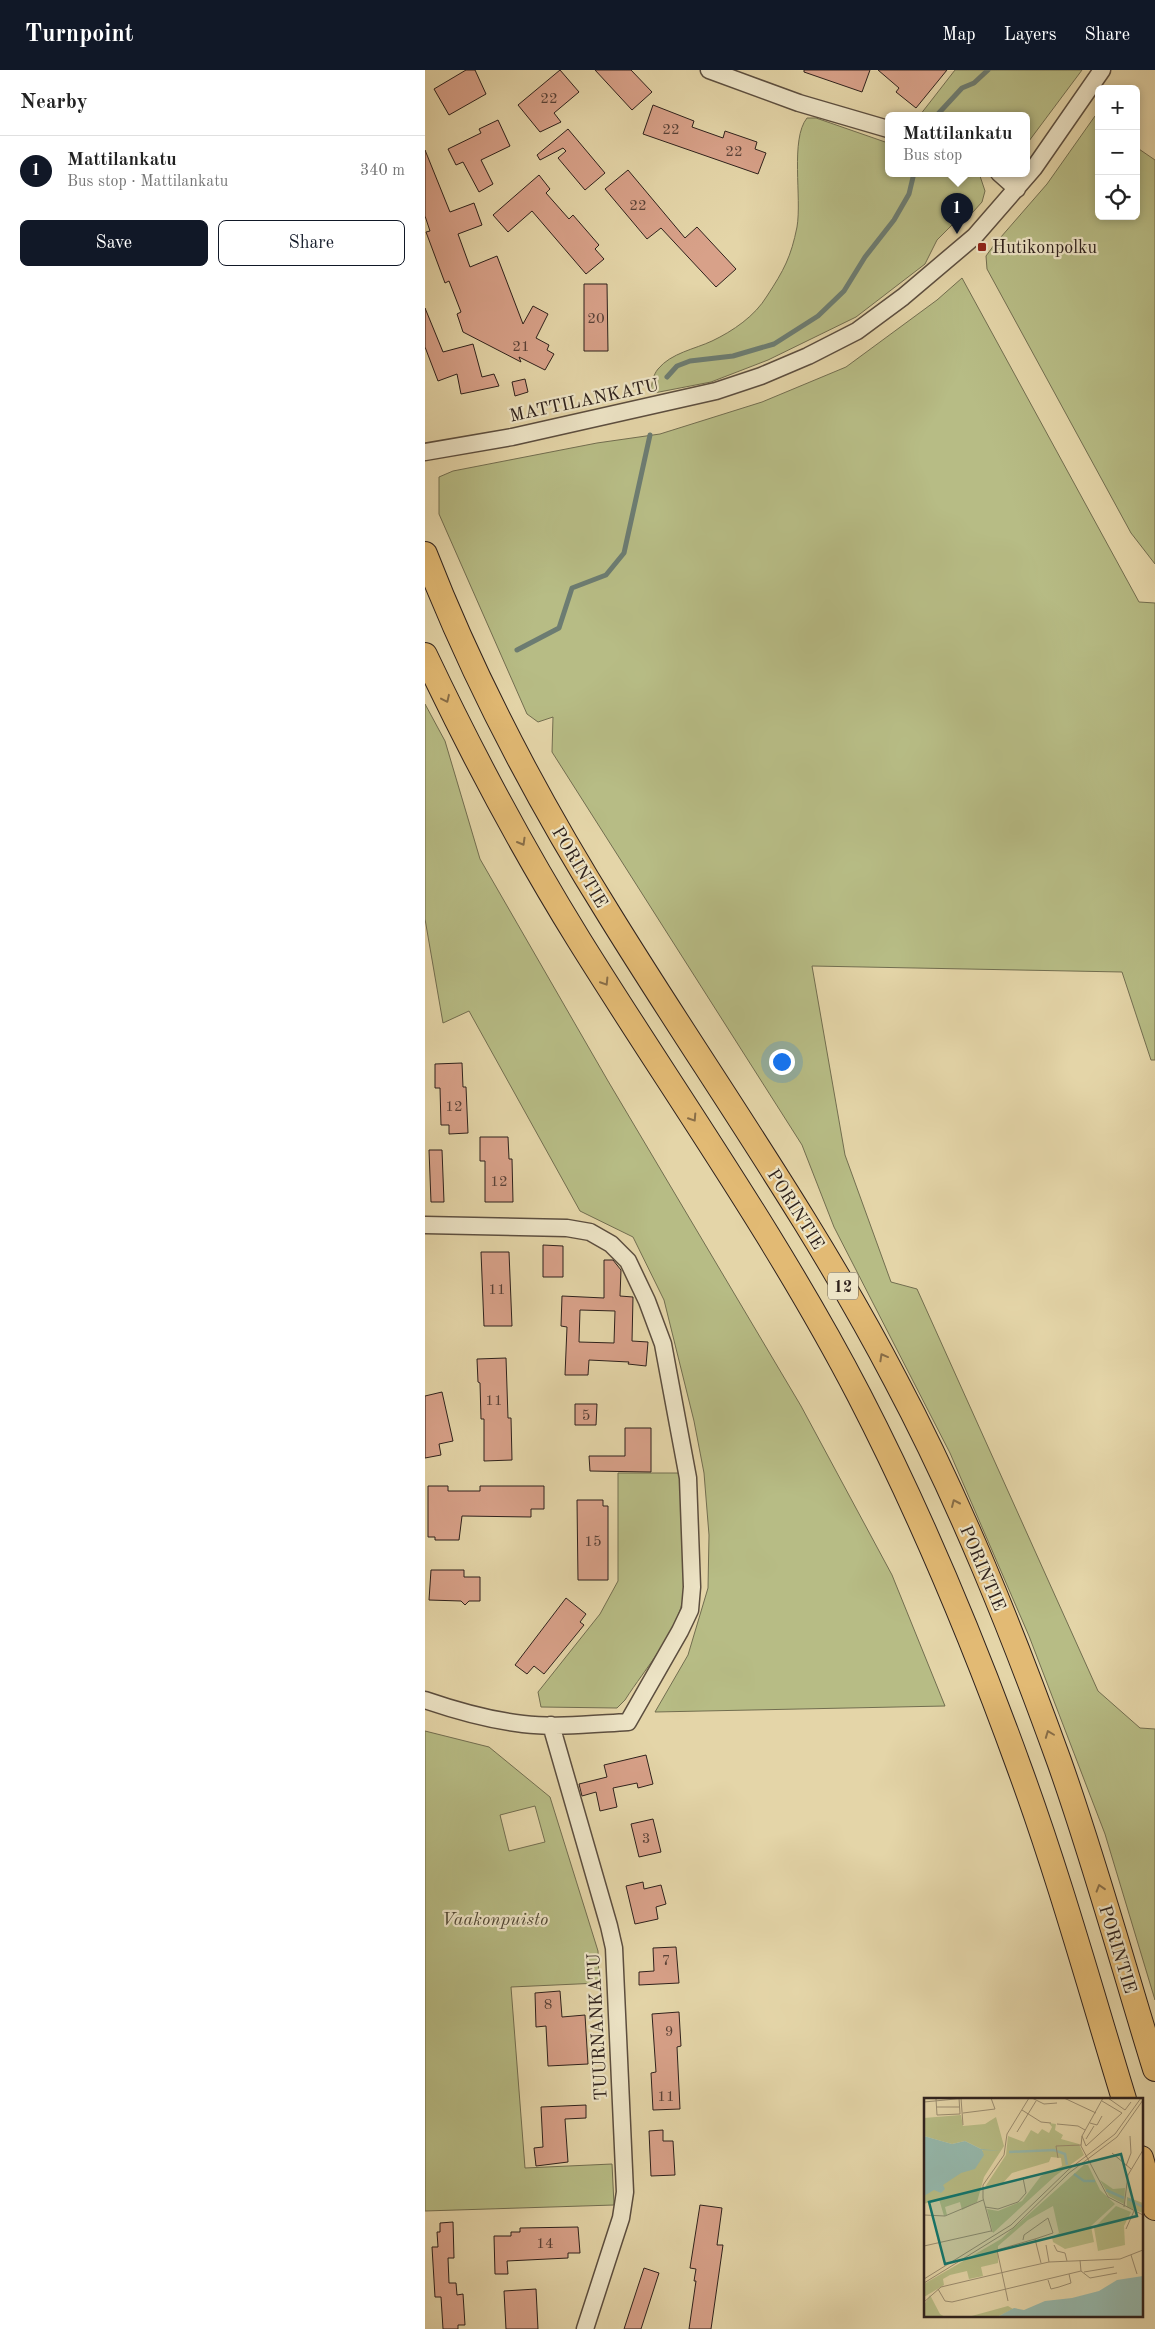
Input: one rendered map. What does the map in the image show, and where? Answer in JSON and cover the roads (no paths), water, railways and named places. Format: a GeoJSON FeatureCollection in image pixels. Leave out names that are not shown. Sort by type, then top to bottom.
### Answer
{"type":"FeatureCollection","features":[{"type":"Feature","properties":{"kind":"highway","name":"PORINTIE"},"geometry":{"type":"LineString","coordinates":[[425,554],[441,596],[486,694],[543,802],[608,913],[837,1275],[895,1379],[940,1471],[995,1590],[1059,1763],[1155,2069]]}},
{"type":"Feature","properties":{"kind":"highway","name":"12"},"geometry":{"type":"LineString","coordinates":[[425,655],[450,708],[509,821],[576,935],[726,1169],[803,1294],[858,1393],[905,1487],[960,1614],[1020,1768],[1061,1893],[1124,2098]]}},
{"type":"Feature","properties":{"kind":"highway"},"geometry":{"type":"LineString","coordinates":[[1143,2165],[1155,2208]]}},
{"type":"Feature","properties":{"kind":"street"},"geometry":{"type":"LineString","coordinates":[[709,70],[799,103],[885,128]]}},
{"type":"Feature","properties":{"kind":"street","name":"MATTILANKATU"},"geometry":{"type":"LineString","coordinates":[[1030,170],[1102,70]]}},
{"type":"Feature","properties":{"kind":"street"},"geometry":{"type":"LineString","coordinates":[[1004,177],[1017,188]]}},
{"type":"Feature","properties":{"kind":"street","name":"MATTILANKATU"},"geometry":{"type":"LineString","coordinates":[[425,452],[512,437],[707,393],[761,376],[808,356],[857,330],[903,297],[975,236],[1025,177]]}},
{"type":"Feature","properties":{"kind":"street"},"geometry":{"type":"LineString","coordinates":[[425,1225],[567,1228],[590,1232],[611,1244],[627,1261],[647,1301],[663,1344],[687,1478],[692,1587],[690,1610],[681,1631],[627,1722],[551,1726],[522,1724],[458,1712],[425,1700]]}},
{"type":"Feature","properties":{"kind":"street","name":"TUURNANKATU"},"geometry":{"type":"LineString","coordinates":[[551,1726],[614,1948],[625,2192],[622,2216],[585,2329]]}},
{"type":"Feature","properties":{"kind":"waterway"},"geometry":{"type":"LineString","coordinates":[[940,112],[962,88],[974,83],[988,70]]}},
{"type":"Feature","properties":{"kind":"waterway"},"geometry":{"type":"LineString","coordinates":[[667,377],[677,366],[690,361],[733,356],[774,344],[818,316],[844,291],[865,257],[894,220],[909,194],[913,177]]}},
{"type":"Feature","properties":{"kind":"waterway"},"geometry":{"type":"LineString","coordinates":[[517,650],[559,628],[572,588],[606,575],[624,553],[650,435]]}},
{"type":"Feature","properties":{"kind":"place","name":"Mattilankatu"},"geometry":{"type":"Point","coordinates":[957,234]}},
{"type":"Feature","properties":{"kind":"place","name":"Hutikonpolku"},"geometry":{"type":"Point","coordinates":[982,247]}},
{"type":"Feature","properties":{"kind":"park label","name":"Vaakonpuisto"},"geometry":{"type":"Point","coordinates":[495,1919]}}]}
